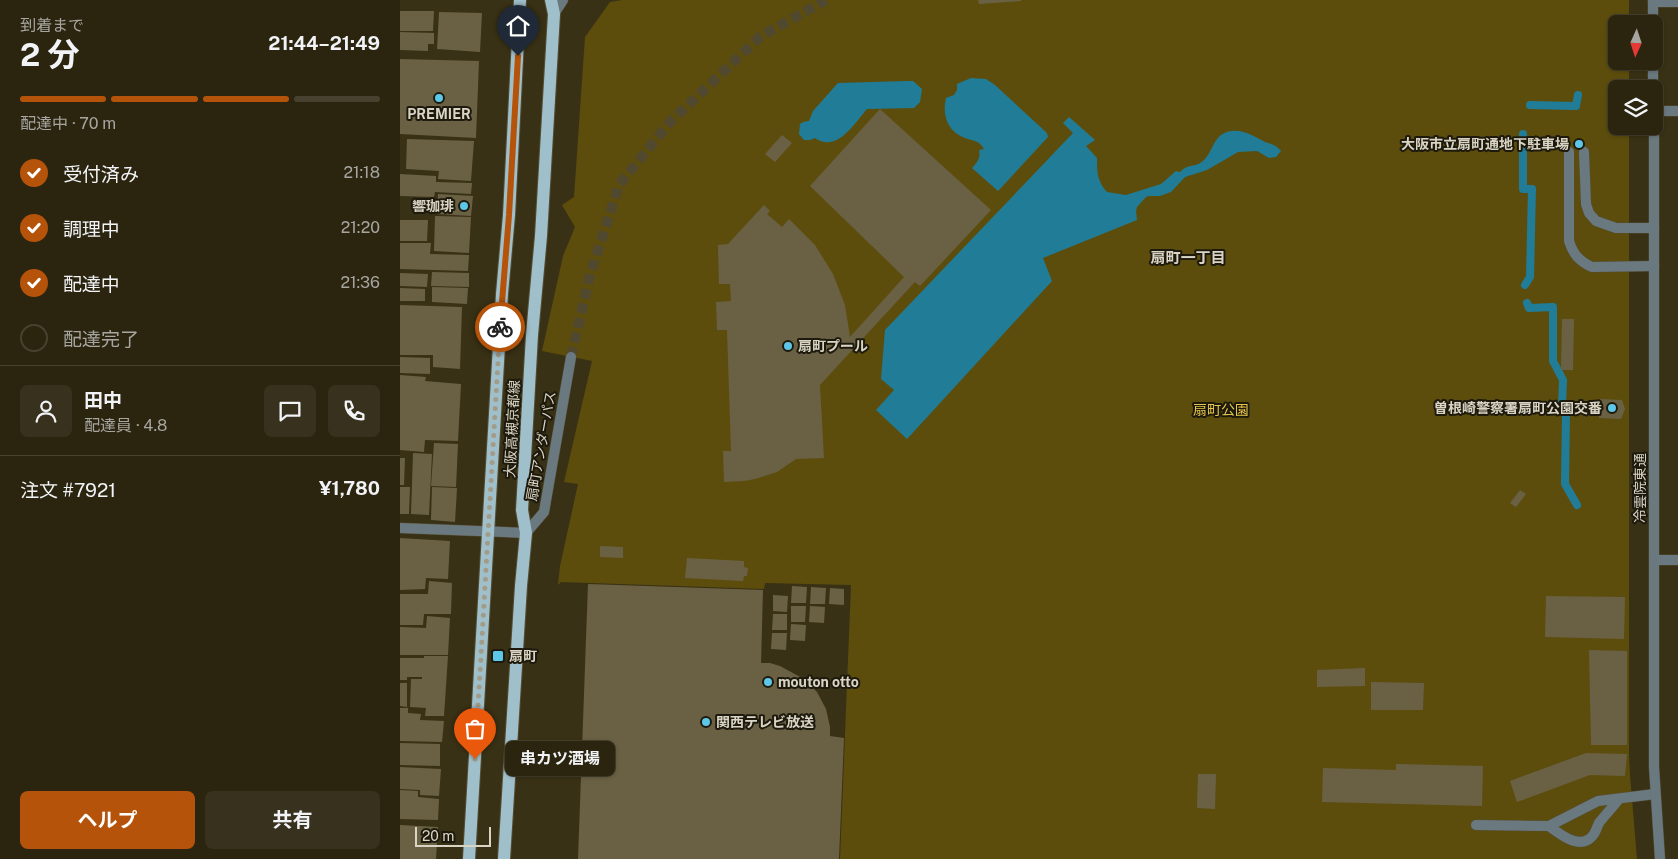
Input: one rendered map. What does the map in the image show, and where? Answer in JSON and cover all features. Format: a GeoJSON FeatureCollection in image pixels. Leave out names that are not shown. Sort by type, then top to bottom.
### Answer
{"type":"FeatureCollection","features":[{"type":"Feature","properties":{"kind":"main road","name":"大阪高槻京都線"},"geometry":{"type":"LineString","coordinates":[[469,859],[502,294],[509,215],[520,0]]}},
{"type":"Feature","properties":{"kind":"main road","name":"大阪高槻京都線"},"geometry":{"type":"LineString","coordinates":[[504,859],[526,533],[522,510],[532,335],[542,236],[554,14],[551,0]]}},
{"type":"Feature","properties":{"kind":"street"},"geometry":{"type":"LineString","coordinates":[[554,14],[563,0]]}},
{"type":"Feature","properties":{"kind":"street"},"geometry":{"type":"LineString","coordinates":[[1653,15],[1653,1],[1678,2]]}},
{"type":"Feature","properties":{"kind":"street"},"geometry":{"type":"LineString","coordinates":[[1663,111],[1678,111]]}},
{"type":"Feature","properties":{"kind":"street","name":"冷雲院東通"},"geometry":{"type":"LineString","coordinates":[[1654,135],[1655,794],[1660,859]]}},
{"type":"Feature","properties":{"kind":"street"},"geometry":{"type":"LineString","coordinates":[[1569,152],[1569,240],[1577,258],[1592,267],[1654,266]]}},
{"type":"Feature","properties":{"kind":"street"},"geometry":{"type":"LineString","coordinates":[[1584,152],[1586,204],[1589,213],[1596,221],[1616,228],[1654,228]]}},
{"type":"Feature","properties":{"kind":"street","name":"扇町アンダーパス"},"geometry":{"type":"LineString","coordinates":[[526,533],[544,512],[571,357]]}},
{"type":"Feature","properties":{"kind":"street"},"geometry":{"type":"LineString","coordinates":[[400,528],[526,533]]}},
{"type":"Feature","properties":{"kind":"street"},"geometry":{"type":"LineString","coordinates":[[1654,560],[1678,560]]}},
{"type":"Feature","properties":{"kind":"street"},"geometry":{"type":"LineString","coordinates":[[1476,825],[1549,826],[1598,801],[1655,794]]}},
{"type":"Feature","properties":{"kind":"street"},"geometry":{"type":"LineString","coordinates":[[1549,826],[1567,839],[1578,842],[1587,840],[1594,835],[1598,825],[1619,799]]}},
{"type":"Feature","properties":{"kind":"green space","name":"扇町公園"},"geometry":{"type":"Polygon","coordinates":[[[622,0],[1629,0],[1629,15],[1608,15],[1608,70],[1629,70],[1629,80],[1608,80],[1608,135],[1629,135],[1629,755],[1637,859],[840,859],[851,585],[765,583],[764,589],[561,582],[558,585],[560,566],[578,484],[564,482],[592,361],[542,351],[563,256],[575,227],[562,205],[574,197],[585,37],[610,2],[622,0]]]}},
{"type":"Feature","properties":{"kind":"water"},"geometry":{"type":"Polygon","coordinates":[[[971,78],[986,79],[995,85],[1047,133],[1048,137],[998,191],[972,168],[978,160],[979,150],[984,149],[982,146],[978,142],[959,135],[947,122],[946,98],[954,95],[957,90],[957,84],[971,78]]]}},
{"type":"Feature","properties":{"kind":"water"},"geometry":{"type":"Polygon","coordinates":[[[913,81],[922,89],[920,102],[914,108],[867,109],[851,129],[831,142],[823,142],[815,138],[804,140],[799,134],[800,124],[809,121],[813,111],[838,83],[913,81]]]}},
{"type":"Feature","properties":{"kind":"water"},"geometry":{"type":"Polygon","coordinates":[[[1069,117],[1095,140],[1086,146],[1097,158],[1098,176],[1107,192],[1126,195],[1161,184],[1176,171],[1180,172],[1186,167],[1203,161],[1218,138],[1227,132],[1244,132],[1274,145],[1281,151],[1276,157],[1269,158],[1257,151],[1238,152],[1207,170],[1185,177],[1171,192],[1145,198],[1137,207],[1137,220],[1043,258],[1052,281],[907,439],[876,410],[894,390],[881,379],[885,330],[1073,133],[1063,123],[1069,117]]]}},
{"type":"Feature","properties":{"kind":"building"},"geometry":{"type":"Polygon","coordinates":[[[978,0],[1021,0],[1021,1],[979,4],[978,0]]]}},
{"type":"Feature","properties":{"kind":"building"},"geometry":{"type":"Polygon","coordinates":[[[400,11],[434,11],[433,31],[400,31],[400,11]]]}},
{"type":"Feature","properties":{"kind":"building"},"geometry":{"type":"Polygon","coordinates":[[[439,12],[482,13],[480,52],[437,49],[439,12]]]}},
{"type":"Feature","properties":{"kind":"building"},"geometry":{"type":"Polygon","coordinates":[[[400,32],[434,33],[434,44],[428,44],[428,51],[400,50],[400,32]]]}},
{"type":"Feature","properties":{"kind":"building","name":"PREMIER"},"geometry":{"type":"Polygon","coordinates":[[[400,59],[479,61],[476,138],[400,134],[400,59]]]}},
{"type":"Feature","properties":{"kind":"building","name":"扇町プール"},"geometry":{"type":"Polygon","coordinates":[[[880,109],[991,210],[920,286],[915,282],[913,284],[820,385],[824,458],[796,459],[777,472],[755,479],[724,482],[723,451],[731,451],[727,330],[717,330],[716,302],[731,301],[730,284],[719,284],[718,245],[728,244],[764,205],[770,211],[767,214],[782,227],[789,219],[815,245],[833,274],[845,305],[850,337],[904,277],[810,186],[880,109]]]}},
{"type":"Feature","properties":{"kind":"building"},"geometry":{"type":"Polygon","coordinates":[[[782,135],[792,143],[775,162],[765,154],[782,135]]]}},
{"type":"Feature","properties":{"kind":"building"},"geometry":{"type":"Polygon","coordinates":[[[407,139],[474,141],[471,181],[438,179],[439,171],[406,169],[407,139]]]}},
{"type":"Feature","properties":{"kind":"building"},"geometry":{"type":"Polygon","coordinates":[[[400,174],[436,176],[436,182],[472,183],[471,194],[435,192],[434,197],[400,196],[400,174]]]}},
{"type":"Feature","properties":{"kind":"building"},"geometry":{"type":"Polygon","coordinates":[[[438,194],[473,196],[471,216],[437,214],[438,194]]]}},
{"type":"Feature","properties":{"kind":"building"},"geometry":{"type":"Polygon","coordinates":[[[435,216],[471,217],[469,253],[434,251],[435,216]]]}},
{"type":"Feature","properties":{"kind":"building"},"geometry":{"type":"Polygon","coordinates":[[[400,220],[428,220],[427,241],[400,241],[400,220]]]}},
{"type":"Feature","properties":{"kind":"building"},"geometry":{"type":"Polygon","coordinates":[[[400,243],[431,243],[430,254],[469,255],[468,271],[400,269],[400,243]]]}},
{"type":"Feature","properties":{"kind":"building"},"geometry":{"type":"Polygon","coordinates":[[[432,272],[469,273],[469,287],[431,286],[432,272]]]}},
{"type":"Feature","properties":{"kind":"building"},"geometry":{"type":"Polygon","coordinates":[[[400,273],[428,274],[427,287],[400,286],[400,273]]]}},
{"type":"Feature","properties":{"kind":"building"},"geometry":{"type":"Polygon","coordinates":[[[432,287],[468,288],[467,304],[432,302],[432,287]]]}},
{"type":"Feature","properties":{"kind":"building"},"geometry":{"type":"Polygon","coordinates":[[[400,288],[425,289],[425,301],[400,301],[400,288]]]}},
{"type":"Feature","properties":{"kind":"building"},"geometry":{"type":"Polygon","coordinates":[[[400,305],[462,307],[460,369],[433,367],[433,355],[400,355],[400,305]]]}},
{"type":"Feature","properties":{"kind":"building"},"geometry":{"type":"Polygon","coordinates":[[[1562,319],[1574,319],[1573,370],[1561,370],[1562,319]]]}},
{"type":"Feature","properties":{"kind":"building"},"geometry":{"type":"Polygon","coordinates":[[[400,357],[430,358],[430,374],[400,373],[400,357]]]}},
{"type":"Feature","properties":{"kind":"building"},"geometry":{"type":"Polygon","coordinates":[[[400,375],[426,377],[425,381],[461,384],[458,441],[425,440],[424,452],[400,450],[400,375]]]}},
{"type":"Feature","properties":{"kind":"building","name":"曽根崎警察署扇町公園交番"},"geometry":{"type":"Polygon","coordinates":[[[1599,399],[1622,400],[1625,409],[1621,419],[1599,418],[1599,399]]]}},
{"type":"Feature","properties":{"kind":"building"},"geometry":{"type":"Polygon","coordinates":[[[434,443],[458,444],[456,487],[431,486],[434,443]]]}},
{"type":"Feature","properties":{"kind":"building"},"geometry":{"type":"Polygon","coordinates":[[[413,453],[432,454],[429,515],[411,514],[413,453]]]}},
{"type":"Feature","properties":{"kind":"building"},"geometry":{"type":"Polygon","coordinates":[[[400,458],[405,458],[404,485],[400,485],[400,458]]]}},
{"type":"Feature","properties":{"kind":"building"},"geometry":{"type":"Polygon","coordinates":[[[400,487],[410,487],[409,514],[400,514],[400,487]]]}},
{"type":"Feature","properties":{"kind":"building"},"geometry":{"type":"Polygon","coordinates":[[[432,487],[457,488],[455,522],[431,520],[432,487]]]}},
{"type":"Feature","properties":{"kind":"building"},"geometry":{"type":"Polygon","coordinates":[[[1520,490],[1526,494],[1516,507],[1510,503],[1520,490]]]}},
{"type":"Feature","properties":{"kind":"building"},"geometry":{"type":"Polygon","coordinates":[[[400,538],[450,541],[448,579],[426,578],[425,589],[400,590],[400,538]]]}},
{"type":"Feature","properties":{"kind":"building"},"geometry":{"type":"Polygon","coordinates":[[[600,546],[623,547],[623,558],[600,557],[600,546]]]}},
{"type":"Feature","properties":{"kind":"building"},"geometry":{"type":"Polygon","coordinates":[[[687,558],[744,561],[744,567],[748,568],[747,576],[744,576],[743,581],[685,578],[687,558]]]}},
{"type":"Feature","properties":{"kind":"building"},"geometry":{"type":"Polygon","coordinates":[[[429,581],[452,583],[451,614],[424,614],[423,625],[400,625],[400,594],[428,594],[429,581]]]}},
{"type":"Feature","properties":{"kind":"building","name":"関西テレビ放送"},"geometry":{"type":"Polygon","coordinates":[[[588,584],[763,590],[761,663],[780,666],[804,679],[817,692],[826,709],[830,736],[844,738],[839,859],[578,859],[588,584]]]}},
{"type":"Feature","properties":{"kind":"building"},"geometry":{"type":"Polygon","coordinates":[[[792,586],[807,587],[806,603],[791,603],[792,586]]]}},
{"type":"Feature","properties":{"kind":"building"},"geometry":{"type":"Polygon","coordinates":[[[811,587],[826,588],[825,604],[810,604],[811,587]]]}},
{"type":"Feature","properties":{"kind":"building"},"geometry":{"type":"Polygon","coordinates":[[[830,588],[844,589],[844,605],[829,604],[830,588]]]}},
{"type":"Feature","properties":{"kind":"building"},"geometry":{"type":"Polygon","coordinates":[[[773,595],[788,596],[787,612],[773,611],[773,595]]]}},
{"type":"Feature","properties":{"kind":"building"},"geometry":{"type":"Polygon","coordinates":[[[1546,596],[1625,597],[1624,639],[1545,637],[1546,596]]]}},
{"type":"Feature","properties":{"kind":"building"},"geometry":{"type":"Polygon","coordinates":[[[791,606],[806,606],[805,622],[791,622],[791,606]]]}},
{"type":"Feature","properties":{"kind":"building"},"geometry":{"type":"Polygon","coordinates":[[[810,606],[825,607],[824,623],[809,622],[810,606]]]}},
{"type":"Feature","properties":{"kind":"building"},"geometry":{"type":"Polygon","coordinates":[[[773,614],[787,614],[787,630],[772,630],[773,614]]]}},
{"type":"Feature","properties":{"kind":"building"},"geometry":{"type":"Polygon","coordinates":[[[427,616],[450,618],[448,655],[400,655],[400,627],[426,628],[427,616]]]}},
{"type":"Feature","properties":{"kind":"building"},"geometry":{"type":"Polygon","coordinates":[[[791,624],[806,625],[805,641],[790,640],[791,624]]]}},
{"type":"Feature","properties":{"kind":"building"},"geometry":{"type":"Polygon","coordinates":[[[772,633],[787,633],[786,650],[771,649],[772,633]]]}},
{"type":"Feature","properties":{"kind":"building"},"geometry":{"type":"Polygon","coordinates":[[[1589,650],[1627,651],[1627,745],[1591,745],[1589,650]]]}},
{"type":"Feature","properties":{"kind":"building"},"geometry":{"type":"Polygon","coordinates":[[[424,656],[448,656],[444,716],[425,716],[426,708],[410,707],[411,679],[422,679],[422,677],[407,677],[407,680],[400,680],[400,658],[424,658],[424,656]]]}},
{"type":"Feature","properties":{"kind":"building"},"geometry":{"type":"Polygon","coordinates":[[[1365,668],[1365,686],[1317,687],[1317,670],[1365,668]]]}},
{"type":"Feature","properties":{"kind":"building"},"geometry":{"type":"Polygon","coordinates":[[[1371,682],[1424,683],[1423,710],[1371,710],[1371,682]]]}},
{"type":"Feature","properties":{"kind":"building"},"geometry":{"type":"Polygon","coordinates":[[[400,683],[407,683],[407,707],[400,706],[400,683]]]}},
{"type":"Feature","properties":{"kind":"building"},"geometry":{"type":"Polygon","coordinates":[[[400,708],[408,708],[408,713],[421,714],[420,720],[444,721],[442,742],[400,741],[400,708]]]}},
{"type":"Feature","properties":{"kind":"building"},"geometry":{"type":"Polygon","coordinates":[[[400,743],[440,744],[440,766],[400,765],[400,743]]]}},
{"type":"Feature","properties":{"kind":"building"},"geometry":{"type":"Polygon","coordinates":[[[1586,753],[1627,754],[1625,776],[1590,775],[1517,802],[1510,781],[1586,753]]]}},
{"type":"Feature","properties":{"kind":"building"},"geometry":{"type":"Polygon","coordinates":[[[1396,764],[1483,766],[1482,806],[1322,802],[1323,768],[1396,770],[1396,764]]]}},
{"type":"Feature","properties":{"kind":"building"},"geometry":{"type":"Polygon","coordinates":[[[400,767],[441,769],[439,796],[420,795],[420,790],[400,789],[400,767]]]}},
{"type":"Feature","properties":{"kind":"building"},"geometry":{"type":"Polygon","coordinates":[[[1198,774],[1216,774],[1215,809],[1197,808],[1198,774]]]}},
{"type":"Feature","properties":{"kind":"building"},"geometry":{"type":"Polygon","coordinates":[[[400,790],[418,791],[418,797],[439,799],[438,820],[400,819],[400,790]]]}},
{"type":"Feature","properties":{"kind":"building"},"geometry":{"type":"Polygon","coordinates":[[[400,825],[438,827],[436,859],[400,859],[400,825]]]}},
{"type":"Feature","properties":{"kind":"waterway"},"geometry":{"type":"LineString","coordinates":[[1530,105],[1576,106],[1578,95]]}},
{"type":"Feature","properties":{"kind":"waterway"},"geometry":{"type":"LineString","coordinates":[[1523,134],[1523,189],[1532,189],[1530,277],[1525,285]]}},
{"type":"Feature","properties":{"kind":"waterway"},"geometry":{"type":"LineString","coordinates":[[1527,303],[1529,308],[1553,307],[1553,361],[1563,380],[1562,406],[1566,414],[1565,484],[1577,505]]}},
{"type":"Feature","properties":{"kind":"tunnel"},"geometry":{"type":"LineString","coordinates":[[571,357],[590,275],[619,185],[670,122],[761,36],[826,0]]}},
{"type":"Feature","properties":{"kind":"way so far"},"geometry":{"type":"LineString","coordinates":[[475,759],[500,327]]}},
{"type":"Feature","properties":{"kind":"place","name":"PREMIER"},"geometry":{"type":"Point","coordinates":[439,98]}},
{"type":"Feature","properties":{"kind":"place","name":"大阪市立扇町通地下駐車場"},"geometry":{"type":"Point","coordinates":[1579,144]}},
{"type":"Feature","properties":{"kind":"place","name":"響珈琲"},"geometry":{"type":"Point","coordinates":[464,206]}},
{"type":"Feature","properties":{"kind":"place","name":"扇町プール"},"geometry":{"type":"Point","coordinates":[788,346]}},
{"type":"Feature","properties":{"kind":"place","name":"曽根崎警察署扇町公園交番"},"geometry":{"type":"Point","coordinates":[1612,408]}},
{"type":"Feature","properties":{"kind":"place","name":"扇町"},"geometry":{"type":"Point","coordinates":[498,656]}},
{"type":"Feature","properties":{"kind":"place","name":"mouton otto"},"geometry":{"type":"Point","coordinates":[768,682]}},
{"type":"Feature","properties":{"kind":"place","name":"関西テレビ放送"},"geometry":{"type":"Point","coordinates":[706,722]}},
{"type":"Feature","properties":{"kind":"place","name":"串カツ酒場"},"geometry":{"type":"Point","coordinates":[475,759]}},
{"type":"Feature","properties":{"kind":"district","name":"扇町一丁目"},"geometry":{"type":"Point","coordinates":[1188,257]}},
{"type":"Feature","properties":{"kind":"route"},"geometry":{"type":"LineString","coordinates":[[500,327],[509,215],[518,56]]}}]}
